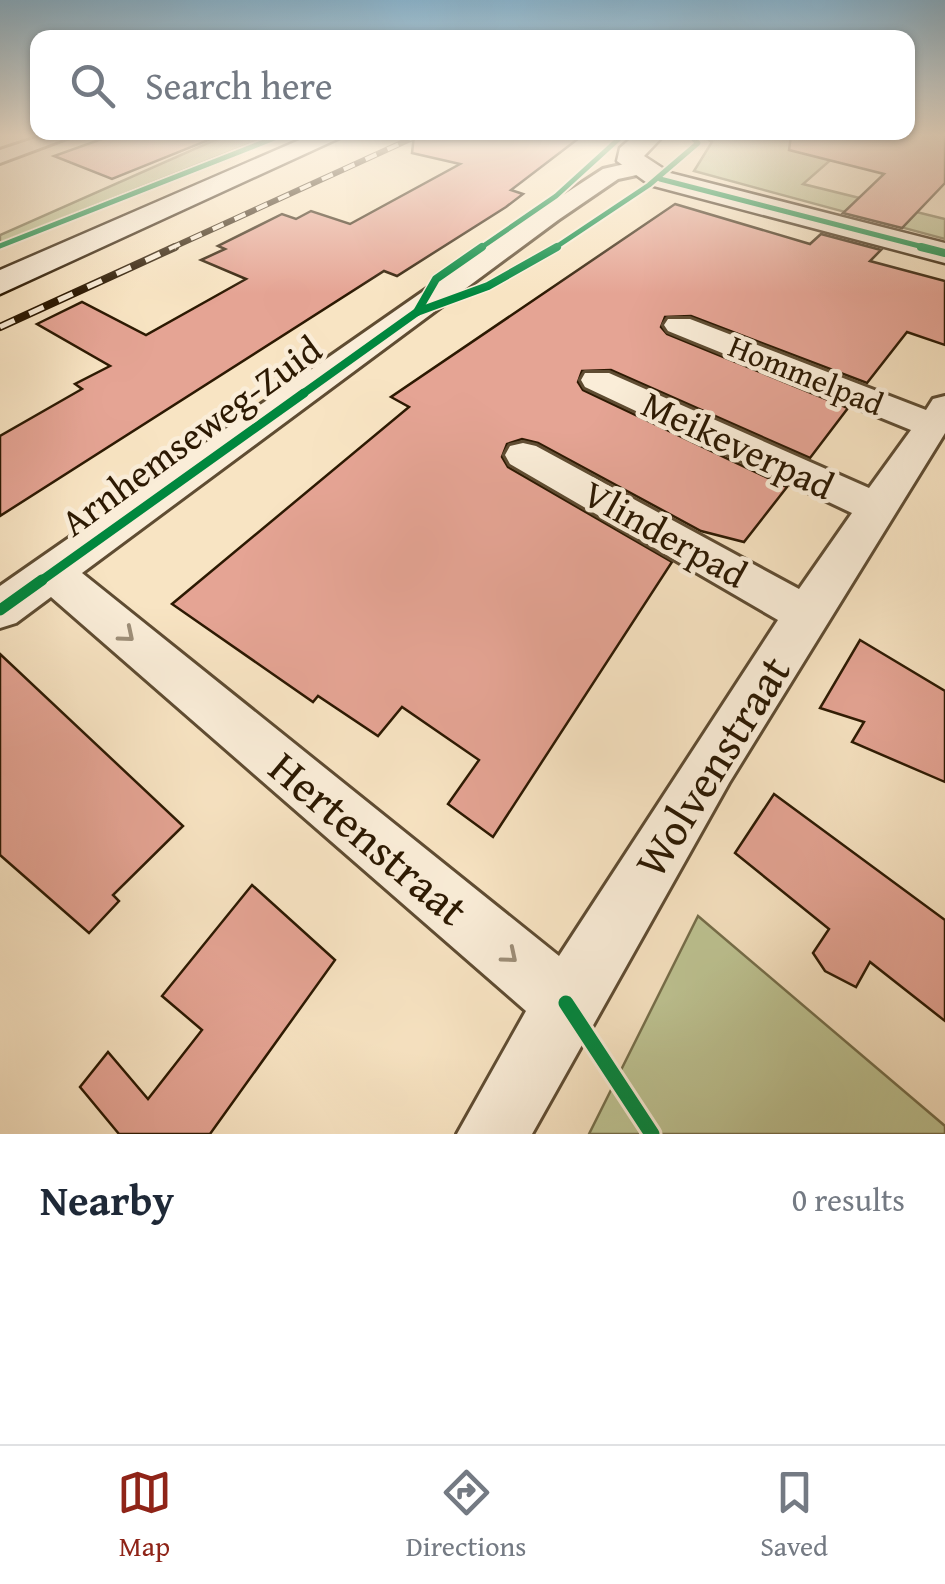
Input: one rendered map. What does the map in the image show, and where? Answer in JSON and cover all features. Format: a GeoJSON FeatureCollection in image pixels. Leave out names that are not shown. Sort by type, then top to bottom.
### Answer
{"type":"FeatureCollection","features":[{"type":"Feature","properties":{"kind":"street"},"geometry":{"type":"LineString","coordinates":[[0,283],[214,188]]}},
{"type":"Feature","properties":{"kind":"street","name":"Arnhemseweg-Zuid"},"geometry":{"type":"LineString","coordinates":[[0,610],[590,188]]}},
{"type":"Feature","properties":{"kind":"street"},"geometry":{"type":"LineString","coordinates":[[694,188],[945,253]]}},
{"type":"Feature","properties":{"kind":"street","name":"Hommelpad"},"geometry":{"type":"LineString","coordinates":[[679,325],[939,416]]}},
{"type":"Feature","properties":{"kind":"street","name":"Meikeverpad"},"geometry":{"type":"LineString","coordinates":[[597,380],[878,509]]}},
{"type":"Feature","properties":{"kind":"street","name":"Wolvenstraat"},"geometry":{"type":"LineString","coordinates":[[493,1134],[566,1003],[806,614],[939,416]]}},
{"type":"Feature","properties":{"kind":"street","name":"Vlinderpad"},"geometry":{"type":"LineString","coordinates":[[523,455],[806,614]]}},
{"type":"Feature","properties":{"kind":"street","name":"Hertenstraat"},"geometry":{"type":"LineString","coordinates":[[52,572],[566,1003]]}},
{"type":"Feature","properties":{"kind":"green space"},"geometry":{"type":"Polygon","coordinates":[[[106,188],[139,188],[0,243],[0,235],[106,188]]]}},
{"type":"Feature","properties":{"kind":"green space"},"geometry":{"type":"Polygon","coordinates":[[[756,188],[819,188],[945,219],[945,239],[756,188]]]}},
{"type":"Feature","properties":{"kind":"green space"},"geometry":{"type":"Polygon","coordinates":[[[698,916],[945,1126],[945,1134],[589,1134],[698,916]]]}},
{"type":"Feature","properties":{"kind":"building"},"geometry":{"type":"Polygon","coordinates":[[[416,188],[514,188],[511,190],[523,194],[397,276],[384,271],[0,516],[0,436],[82,389],[75,384],[110,366],[37,324],[82,302],[146,335],[246,279],[201,260],[225,249],[218,246],[282,214],[296,219],[311,211],[350,224],[416,188]]]}},
{"type":"Feature","properties":{"kind":"building"},"geometry":{"type":"Polygon","coordinates":[[[869,188],[940,188],[902,228],[843,213],[869,188]]]}},
{"type":"Feature","properties":{"kind":"building"},"geometry":{"type":"Polygon","coordinates":[[[675,204],[810,244],[821,234],[881,250],[870,261],[945,281],[945,345],[907,332],[867,383],[691,316],[665,317],[661,327],[667,334],[848,408],[810,458],[611,370],[582,371],[578,382],[583,390],[787,487],[744,542],[701,531],[538,443],[522,439],[507,444],[502,457],[508,467],[672,562],[493,837],[448,804],[479,760],[402,707],[378,736],[318,696],[313,702],[172,604],[409,407],[391,397],[675,204]]]}},
{"type":"Feature","properties":{"kind":"building"},"geometry":{"type":"Polygon","coordinates":[[[860,640],[945,691],[945,782],[852,742],[864,722],[820,708],[860,640]]]}},
{"type":"Feature","properties":{"kind":"building"},"geometry":{"type":"Polygon","coordinates":[[[0,654],[183,826],[113,895],[119,901],[89,933],[0,855],[0,654]]]}},
{"type":"Feature","properties":{"kind":"building"},"geometry":{"type":"Polygon","coordinates":[[[774,794],[945,920],[945,1021],[870,962],[856,987],[825,971],[813,953],[829,929],[735,853],[774,794]]]}},
{"type":"Feature","properties":{"kind":"building"},"geometry":{"type":"Polygon","coordinates":[[[252,885],[335,960],[210,1134],[119,1134],[80,1087],[108,1052],[148,1099],[202,1030],[162,996],[252,885]]]}},
{"type":"Feature","properties":{"kind":"railway"},"geometry":{"type":"LineString","coordinates":[[169,249],[303,188]]}},
{"type":"Feature","properties":{"kind":"railway"},"geometry":{"type":"LineString","coordinates":[[0,327],[175,247]]}},
{"type":"Feature","properties":{"kind":"cycle path"},"geometry":{"type":"LineString","coordinates":[[0,246],[148,188]]}},
{"type":"Feature","properties":{"kind":"cycle path"},"geometry":{"type":"LineString","coordinates":[[417,312],[436,279],[565,188]]}},
{"type":"Feature","properties":{"kind":"cycle path"},"geometry":{"type":"LineString","coordinates":[[0,610],[417,312],[465,296],[509,275],[644,188]]}},
{"type":"Feature","properties":{"kind":"cycle path"},"geometry":{"type":"LineString","coordinates":[[694,188],[945,253]]}},
{"type":"Feature","properties":{"kind":"cycle path"},"geometry":{"type":"LineString","coordinates":[[566,1003],[652,1134]]}}]}
